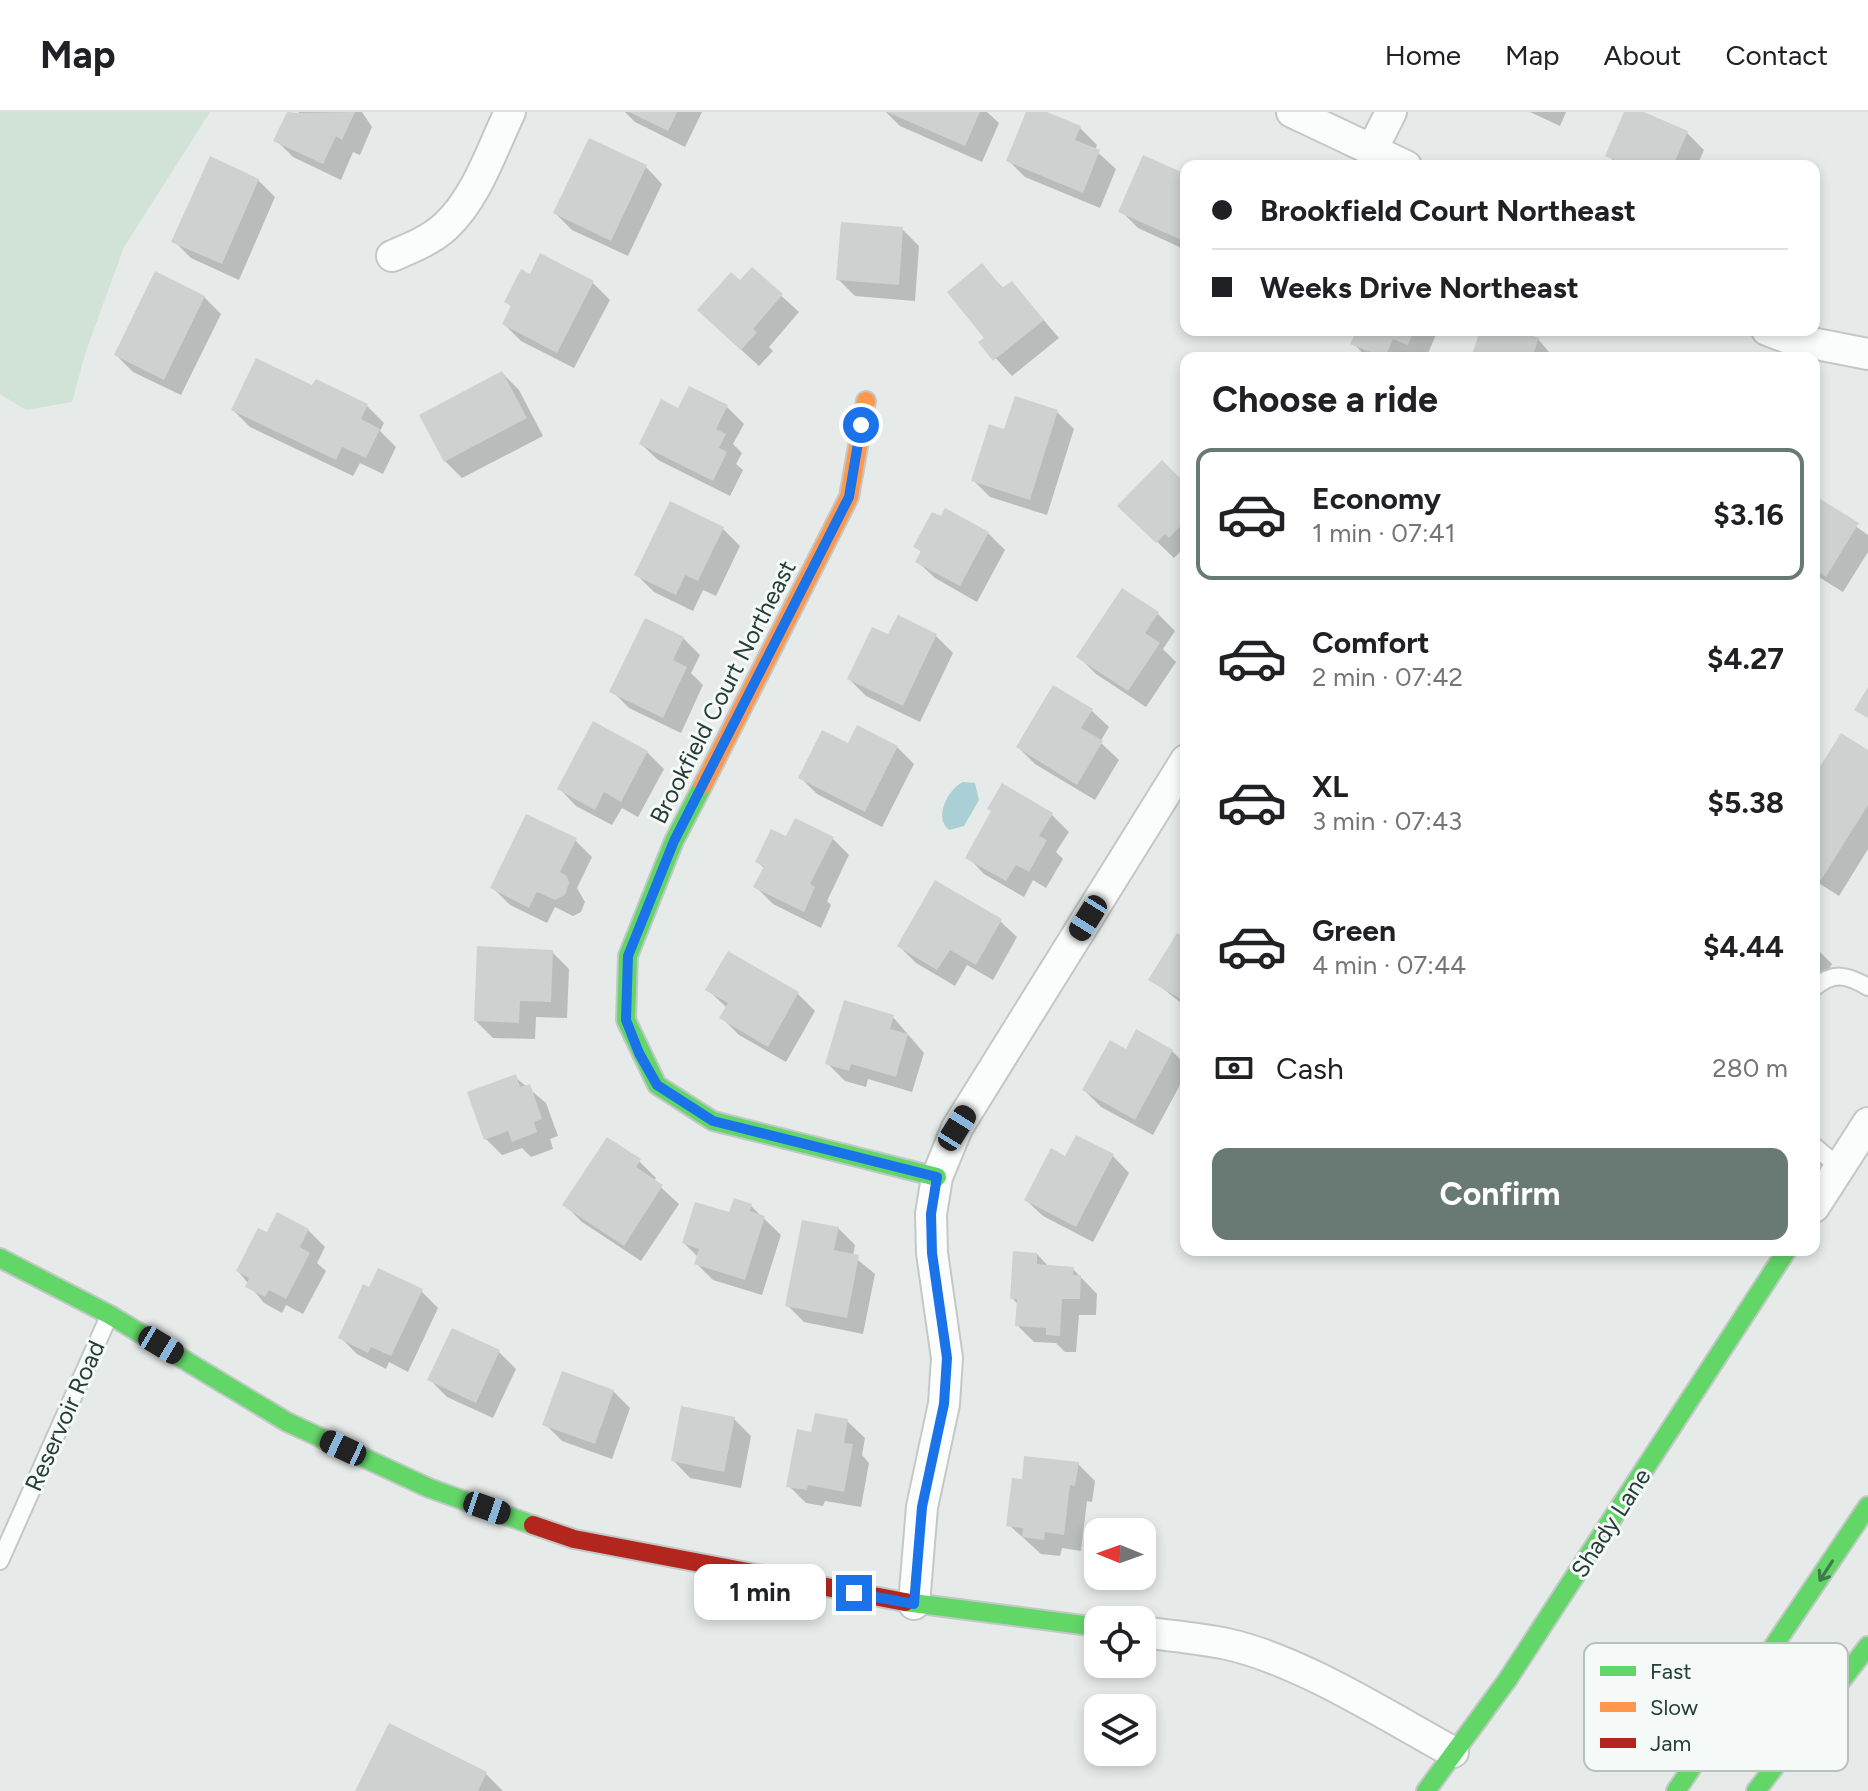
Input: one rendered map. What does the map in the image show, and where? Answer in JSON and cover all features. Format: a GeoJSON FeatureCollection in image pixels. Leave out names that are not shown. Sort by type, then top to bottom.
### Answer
{"type":"FeatureCollection","features":[{"type":"Feature","properties":{"kind":"main road","name":"Brookfield Court Northeast"},"geometry":{"type":"LineString","coordinates":[[866,401],[849,497],[674,841],[628,956],[626,1020],[639,1053],[657,1085],[713,1121],[937,1177]]}},
{"type":"Feature","properties":{"kind":"main road","name":"Shady Lane"},"geometry":{"type":"LineString","coordinates":[[1426,1791],[1508,1679],[1783,1256]]}},
{"type":"Feature","properties":{"kind":"main road"},"geometry":{"type":"LineString","coordinates":[[0,1258],[110,1315],[287,1422],[429,1488],[574,1539],[914,1604],[1084,1625]]}},
{"type":"Feature","properties":{"kind":"main road"},"geometry":{"type":"LineString","coordinates":[[1776,1643],[1868,1506]]}},
{"type":"Feature","properties":{"kind":"main road"},"geometry":{"type":"LineString","coordinates":[[1848,1672],[1868,1646]]}},
{"type":"Feature","properties":{"kind":"main road"},"geometry":{"type":"LineString","coordinates":[[1676,1791],[1689,1771]]}},
{"type":"Feature","properties":{"kind":"main road"},"geometry":{"type":"LineString","coordinates":[[1756,1791],[1771,1771]]}},
{"type":"Feature","properties":{"kind":"street"},"geometry":{"type":"LineString","coordinates":[[392,256],[428,239],[447,225],[468,198],[510,112]]}},
{"type":"Feature","properties":{"kind":"street"},"geometry":{"type":"LineString","coordinates":[[1292,112],[1393,160]]}},
{"type":"Feature","properties":{"kind":"street"},"geometry":{"type":"LineString","coordinates":[[1372,150],[1391,112]]}},
{"type":"Feature","properties":{"kind":"street"},"geometry":{"type":"LineString","coordinates":[[1783,336],[1868,354]]}},
{"type":"Feature","properties":{"kind":"street"},"geometry":{"type":"LineString","coordinates":[[914,1604],[922,1507],[944,1404],[947,1358],[932,1253],[931,1214],[937,1177],[957,1128],[1180,770]]}},
{"type":"Feature","properties":{"kind":"street"},"geometry":{"type":"LineString","coordinates":[[1820,1197],[1868,1123]]}},
{"type":"Feature","properties":{"kind":"street"},"geometry":{"type":"LineString","coordinates":[[1156,1634],[1229,1644],[1270,1659],[1340,1690],[1453,1752]]}},
{"type":"Feature","properties":{"kind":"lane"},"geometry":{"type":"LineString","coordinates":[[1820,984],[1834,976],[1847,975],[1868,987]]}},
{"type":"Feature","properties":{"kind":"lane"},"geometry":{"type":"LineString","coordinates":[[1820,1151],[1839,1167]]}},
{"type":"Feature","properties":{"kind":"lane","name":"Reservoir Road"},"geometry":{"type":"LineString","coordinates":[[0,1561],[110,1315]]}},
{"type":"Feature","properties":{"kind":"green space"},"geometry":{"type":"Polygon","coordinates":[[[0,112],[210,112],[124,247],[86,351],[72,402],[26,410],[0,394],[0,112]]]}},
{"type":"Feature","properties":{"kind":"water"},"geometry":{"type":"Polygon","coordinates":[[[963,782],[975,783],[979,800],[964,826],[949,830],[942,818],[944,804],[952,791],[963,782]]]}},
{"type":"Feature","properties":{"kind":"building"},"geometry":{"type":"Polygon","coordinates":[[[287,112],[355,112],[342,140],[336,136],[323,164],[273,141],[287,112]]]}},
{"type":"Feature","properties":{"kind":"building"},"geometry":{"type":"Polygon","coordinates":[[[629,112],[677,112],[668,131],[629,112]]]}},
{"type":"Feature","properties":{"kind":"building"},"geometry":{"type":"Polygon","coordinates":[[[887,112],[980,112],[965,146],[887,112]]]}},
{"type":"Feature","properties":{"kind":"building"},"geometry":{"type":"Polygon","coordinates":[[[1026,112],[1047,112],[1081,126],[1075,140],[1100,150],[1083,193],[1006,161],[1026,112]]]}},
{"type":"Feature","properties":{"kind":"building"},"geometry":{"type":"Polygon","coordinates":[[[1624,112],[1644,112],[1688,131],[1676,160],[1615,160],[1605,156],[1624,112]]]}},
{"type":"Feature","properties":{"kind":"building"},"geometry":{"type":"Polygon","coordinates":[[[589,138],[647,165],[611,241],[553,213],[589,138]]]}},
{"type":"Feature","properties":{"kind":"building"},"geometry":{"type":"Polygon","coordinates":[[[1143,155],[1180,171],[1180,239],[1118,212],[1143,155]]]}},
{"type":"Feature","properties":{"kind":"building"},"geometry":{"type":"Polygon","coordinates":[[[210,156],[259,179],[222,264],[171,242],[210,156]]]}},
{"type":"Feature","properties":{"kind":"building"},"geometry":{"type":"Polygon","coordinates":[[[841,222],[903,227],[899,285],[836,280],[841,222]]]}},
{"type":"Feature","properties":{"kind":"building"},"geometry":{"type":"Polygon","coordinates":[[[540,253],[594,281],[557,353],[502,324],[511,306],[504,302],[521,269],[530,274],[540,253]]]}},
{"type":"Feature","properties":{"kind":"building"},"geometry":{"type":"Polygon","coordinates":[[[982,263],[1002,288],[1012,281],[1044,320],[993,361],[978,342],[984,338],[947,292],[982,263]]]}},
{"type":"Feature","properties":{"kind":"building"},"geometry":{"type":"Polygon","coordinates":[[[752,267],[783,294],[753,329],[757,332],[741,350],[697,310],[731,272],[740,280],[752,267]]]}},
{"type":"Feature","properties":{"kind":"building"},"geometry":{"type":"Polygon","coordinates":[[[155,271],[205,296],[164,380],[114,355],[155,271]]]}},
{"type":"Feature","properties":{"kind":"building"},"geometry":{"type":"Polygon","coordinates":[[[1354,336],[1412,336],[1408,345],[1393,339],[1388,352],[1370,352],[1350,344],[1354,336]]]}},
{"type":"Feature","properties":{"kind":"building"},"geometry":{"type":"Polygon","coordinates":[[[1478,336],[1539,338],[1534,352],[1473,352],[1478,336]]]}},
{"type":"Feature","properties":{"kind":"building"},"geometry":{"type":"Polygon","coordinates":[[[256,358],[312,385],[316,379],[368,404],[361,419],[380,429],[366,458],[342,447],[336,460],[231,410],[256,358]]]}},
{"type":"Feature","properties":{"kind":"building"},"geometry":{"type":"Polygon","coordinates":[[[502,371],[527,418],[444,462],[419,415],[502,371]]]}},
{"type":"Feature","properties":{"kind":"building"},"geometry":{"type":"Polygon","coordinates":[[[689,386],[728,405],[716,429],[726,434],[719,448],[727,452],[713,481],[639,444],[661,399],[678,408],[689,386]]]}},
{"type":"Feature","properties":{"kind":"building"},"geometry":{"type":"Polygon","coordinates":[[[1015,396],[1058,410],[1030,500],[971,481],[989,424],[1004,429],[1015,396]]]}},
{"type":"Feature","properties":{"kind":"building"},"geometry":{"type":"Polygon","coordinates":[[[1162,460],[1180,478],[1180,526],[1169,538],[1165,534],[1156,543],[1117,506],[1162,460]]]}},
{"type":"Feature","properties":{"kind":"building"},"geometry":{"type":"Polygon","coordinates":[[[1820,499],[1859,523],[1826,577],[1820,573],[1820,499]]]}},
{"type":"Feature","properties":{"kind":"building"},"geometry":{"type":"Polygon","coordinates":[[[670,501],[724,527],[698,581],[685,575],[676,595],[634,575],[670,501]]]}},
{"type":"Feature","properties":{"kind":"building"},"geometry":{"type":"Polygon","coordinates":[[[945,508],[989,532],[960,586],[915,562],[921,551],[913,547],[932,512],[941,516],[945,508]]]}},
{"type":"Feature","properties":{"kind":"building"},"geometry":{"type":"Polygon","coordinates":[[[1122,588],[1159,612],[1145,633],[1160,643],[1128,691],[1076,657],[1122,588]]]}},
{"type":"Feature","properties":{"kind":"building"},"geometry":{"type":"Polygon","coordinates":[[[898,615],[937,634],[903,706],[847,679],[872,627],[888,634],[898,615]]]}},
{"type":"Feature","properties":{"kind":"building"},"geometry":{"type":"Polygon","coordinates":[[[645,618],[684,637],[673,660],[687,667],[663,718],[609,692],[645,618]]]}},
{"type":"Feature","properties":{"kind":"building"},"geometry":{"type":"Polygon","coordinates":[[[1053,685],[1093,709],[1081,728],[1103,741],[1077,785],[1016,747],[1053,685]]]}},
{"type":"Feature","properties":{"kind":"building"},"geometry":{"type":"Polygon","coordinates":[[[1868,687],[1868,718],[1854,710],[1868,687]]]}},
{"type":"Feature","properties":{"kind":"building"},"geometry":{"type":"Polygon","coordinates":[[[593,721],[648,751],[621,802],[604,792],[595,810],[557,789],[593,721]]]}},
{"type":"Feature","properties":{"kind":"building"},"geometry":{"type":"Polygon","coordinates":[[[857,725],[898,746],[865,812],[798,778],[822,730],[848,743],[857,725]]]}},
{"type":"Feature","properties":{"kind":"building"},"geometry":{"type":"Polygon","coordinates":[[[1841,733],[1868,750],[1868,805],[1821,880],[1820,879],[1820,766],[1841,733]]]}},
{"type":"Feature","properties":{"kind":"building"},"geometry":{"type":"Polygon","coordinates":[[[1002,783],[1053,813],[1039,836],[1047,840],[1029,872],[1016,865],[1006,881],[965,858],[991,811],[987,809],[1002,783]]]}},
{"type":"Feature","properties":{"kind":"building"},"geometry":{"type":"Polygon","coordinates":[[[526,814],[577,838],[560,872],[567,876],[569,883],[565,895],[555,900],[537,892],[529,908],[490,888],[526,814]]]}},
{"type":"Feature","properties":{"kind":"building"},"geometry":{"type":"Polygon","coordinates":[[[795,818],[834,837],[810,884],[815,887],[804,912],[753,887],[764,866],[755,862],[771,829],[786,836],[795,818]]]}},
{"type":"Feature","properties":{"kind":"building"},"geometry":{"type":"Polygon","coordinates":[[[935,880],[1002,919],[976,965],[950,950],[937,970],[897,946],[935,880]]]}},
{"type":"Feature","properties":{"kind":"building"},"geometry":{"type":"Polygon","coordinates":[[[1177,933],[1180,935],[1180,999],[1148,980],[1177,933]]]}},
{"type":"Feature","properties":{"kind":"building"},"geometry":{"type":"Polygon","coordinates":[[[477,946],[553,950],[551,1002],[520,1001],[519,1023],[474,1021],[477,946]]]}},
{"type":"Feature","properties":{"kind":"building"},"geometry":{"type":"Polygon","coordinates":[[[728,951],[799,992],[768,1047],[719,1018],[728,1003],[705,990],[728,951]]]}},
{"type":"Feature","properties":{"kind":"building"},"geometry":{"type":"Polygon","coordinates":[[[844,1000],[894,1015],[890,1029],[908,1034],[896,1077],[851,1064],[849,1071],[825,1064],[844,1000]]]}},
{"type":"Feature","properties":{"kind":"building"},"geometry":{"type":"Polygon","coordinates":[[[1136,1029],[1173,1050],[1135,1120],[1082,1090],[1110,1040],[1126,1049],[1136,1029]]]}},
{"type":"Feature","properties":{"kind":"building"},"geometry":{"type":"Polygon","coordinates":[[[516,1074],[520,1087],[530,1084],[542,1119],[534,1122],[537,1132],[512,1142],[508,1131],[484,1140],[467,1092],[516,1074]]]}},
{"type":"Feature","properties":{"kind":"building"},"geometry":{"type":"Polygon","coordinates":[[[1076,1135],[1114,1154],[1076,1227],[1024,1200],[1051,1148],[1065,1156],[1076,1135]]]}},
{"type":"Feature","properties":{"kind":"building"},"geometry":{"type":"Polygon","coordinates":[[[607,1137],[641,1159],[636,1167],[663,1185],[624,1246],[562,1205],[607,1137]]]}},
{"type":"Feature","properties":{"kind":"building"},"geometry":{"type":"Polygon","coordinates":[[[734,1198],[752,1204],[750,1211],[765,1216],[745,1280],[694,1264],[699,1249],[682,1243],[695,1202],[729,1212],[734,1198]]]}},
{"type":"Feature","properties":{"kind":"building"},"geometry":{"type":"Polygon","coordinates":[[[277,1212],[309,1229],[300,1247],[310,1253],[286,1299],[269,1290],[265,1297],[245,1287],[249,1278],[236,1271],[258,1228],[267,1232],[277,1212]]]}},
{"type":"Feature","properties":{"kind":"building"},"geometry":{"type":"Polygon","coordinates":[[[802,1220],[839,1227],[834,1250],[859,1255],[847,1318],[785,1306],[802,1220]]]}},
{"type":"Feature","properties":{"kind":"building"},"geometry":{"type":"Polygon","coordinates":[[[1013,1251],[1037,1253],[1037,1264],[1074,1267],[1073,1275],[1081,1275],[1080,1299],[1062,1299],[1060,1336],[1046,1335],[1046,1328],[1015,1326],[1017,1299],[1010,1299],[1013,1251]]]}},
{"type":"Feature","properties":{"kind":"building"},"geometry":{"type":"Polygon","coordinates":[[[378,1268],[423,1289],[391,1356],[371,1347],[368,1353],[338,1338],[363,1284],[369,1287],[378,1268]]]}},
{"type":"Feature","properties":{"kind":"building"},"geometry":{"type":"Polygon","coordinates":[[[452,1328],[500,1350],[476,1403],[427,1380],[452,1328]]]}},
{"type":"Feature","properties":{"kind":"building"},"geometry":{"type":"Polygon","coordinates":[[[562,1371],[614,1390],[595,1444],[542,1425],[562,1371]]]}},
{"type":"Feature","properties":{"kind":"building"},"geometry":{"type":"Polygon","coordinates":[[[681,1406],[735,1417],[724,1472],[671,1461],[681,1406]]]}},
{"type":"Feature","properties":{"kind":"building"},"geometry":{"type":"Polygon","coordinates":[[[815,1413],[848,1419],[844,1443],[853,1444],[844,1492],[808,1485],[807,1490],[786,1487],[797,1429],[811,1432],[815,1413]]]}},
{"type":"Feature","properties":{"kind":"building"},"geometry":{"type":"Polygon","coordinates":[[[1024,1456],[1079,1462],[1075,1486],[1070,1485],[1064,1535],[1045,1532],[1044,1540],[1022,1537],[1023,1528],[1006,1526],[1012,1478],[1022,1479],[1024,1456]]]}},
{"type":"Feature","properties":{"kind":"building"},"geometry":{"type":"Polygon","coordinates":[[[389,1723],[487,1772],[478,1791],[355,1791],[389,1723]]]}},
{"type":"Feature","properties":{"kind":"traffic: fast"},"geometry":{"type":"LineString","coordinates":[[703,785],[674,841],[628,956],[626,1020],[657,1085],[713,1121],[937,1177]]}},
{"type":"Feature","properties":{"kind":"traffic: fast"},"geometry":{"type":"LineString","coordinates":[[1426,1791],[1508,1679],[1783,1256]]}},
{"type":"Feature","properties":{"kind":"traffic: fast"},"geometry":{"type":"LineString","coordinates":[[0,1258],[110,1315],[287,1422],[429,1488],[533,1525]]}},
{"type":"Feature","properties":{"kind":"traffic: fast"},"geometry":{"type":"LineString","coordinates":[[1776,1643],[1868,1506]]}},
{"type":"Feature","properties":{"kind":"traffic: fast"},"geometry":{"type":"LineString","coordinates":[[905,1602],[1084,1625]]}},
{"type":"Feature","properties":{"kind":"traffic: fast"},"geometry":{"type":"LineString","coordinates":[[1848,1672],[1868,1646]]}},
{"type":"Feature","properties":{"kind":"traffic: fast"},"geometry":{"type":"LineString","coordinates":[[1676,1791],[1689,1771]]}},
{"type":"Feature","properties":{"kind":"traffic: fast"},"geometry":{"type":"LineString","coordinates":[[1756,1791],[1771,1771]]}},
{"type":"Feature","properties":{"kind":"traffic: slow"},"geometry":{"type":"LineString","coordinates":[[703,785],[849,497],[866,401]]}},
{"type":"Feature","properties":{"kind":"traffic: jam"},"geometry":{"type":"LineString","coordinates":[[533,1525],[574,1539],[905,1602]]}},
{"type":"Feature","properties":{"kind":"route"},"geometry":{"type":"LineString","coordinates":[[854,1593],[914,1604],[922,1507],[944,1404],[947,1358],[932,1253],[931,1214],[937,1177],[713,1121],[684,1105],[657,1085],[639,1053],[626,1020],[626,982],[628,956],[674,841],[849,497],[861,425]]}}]}
